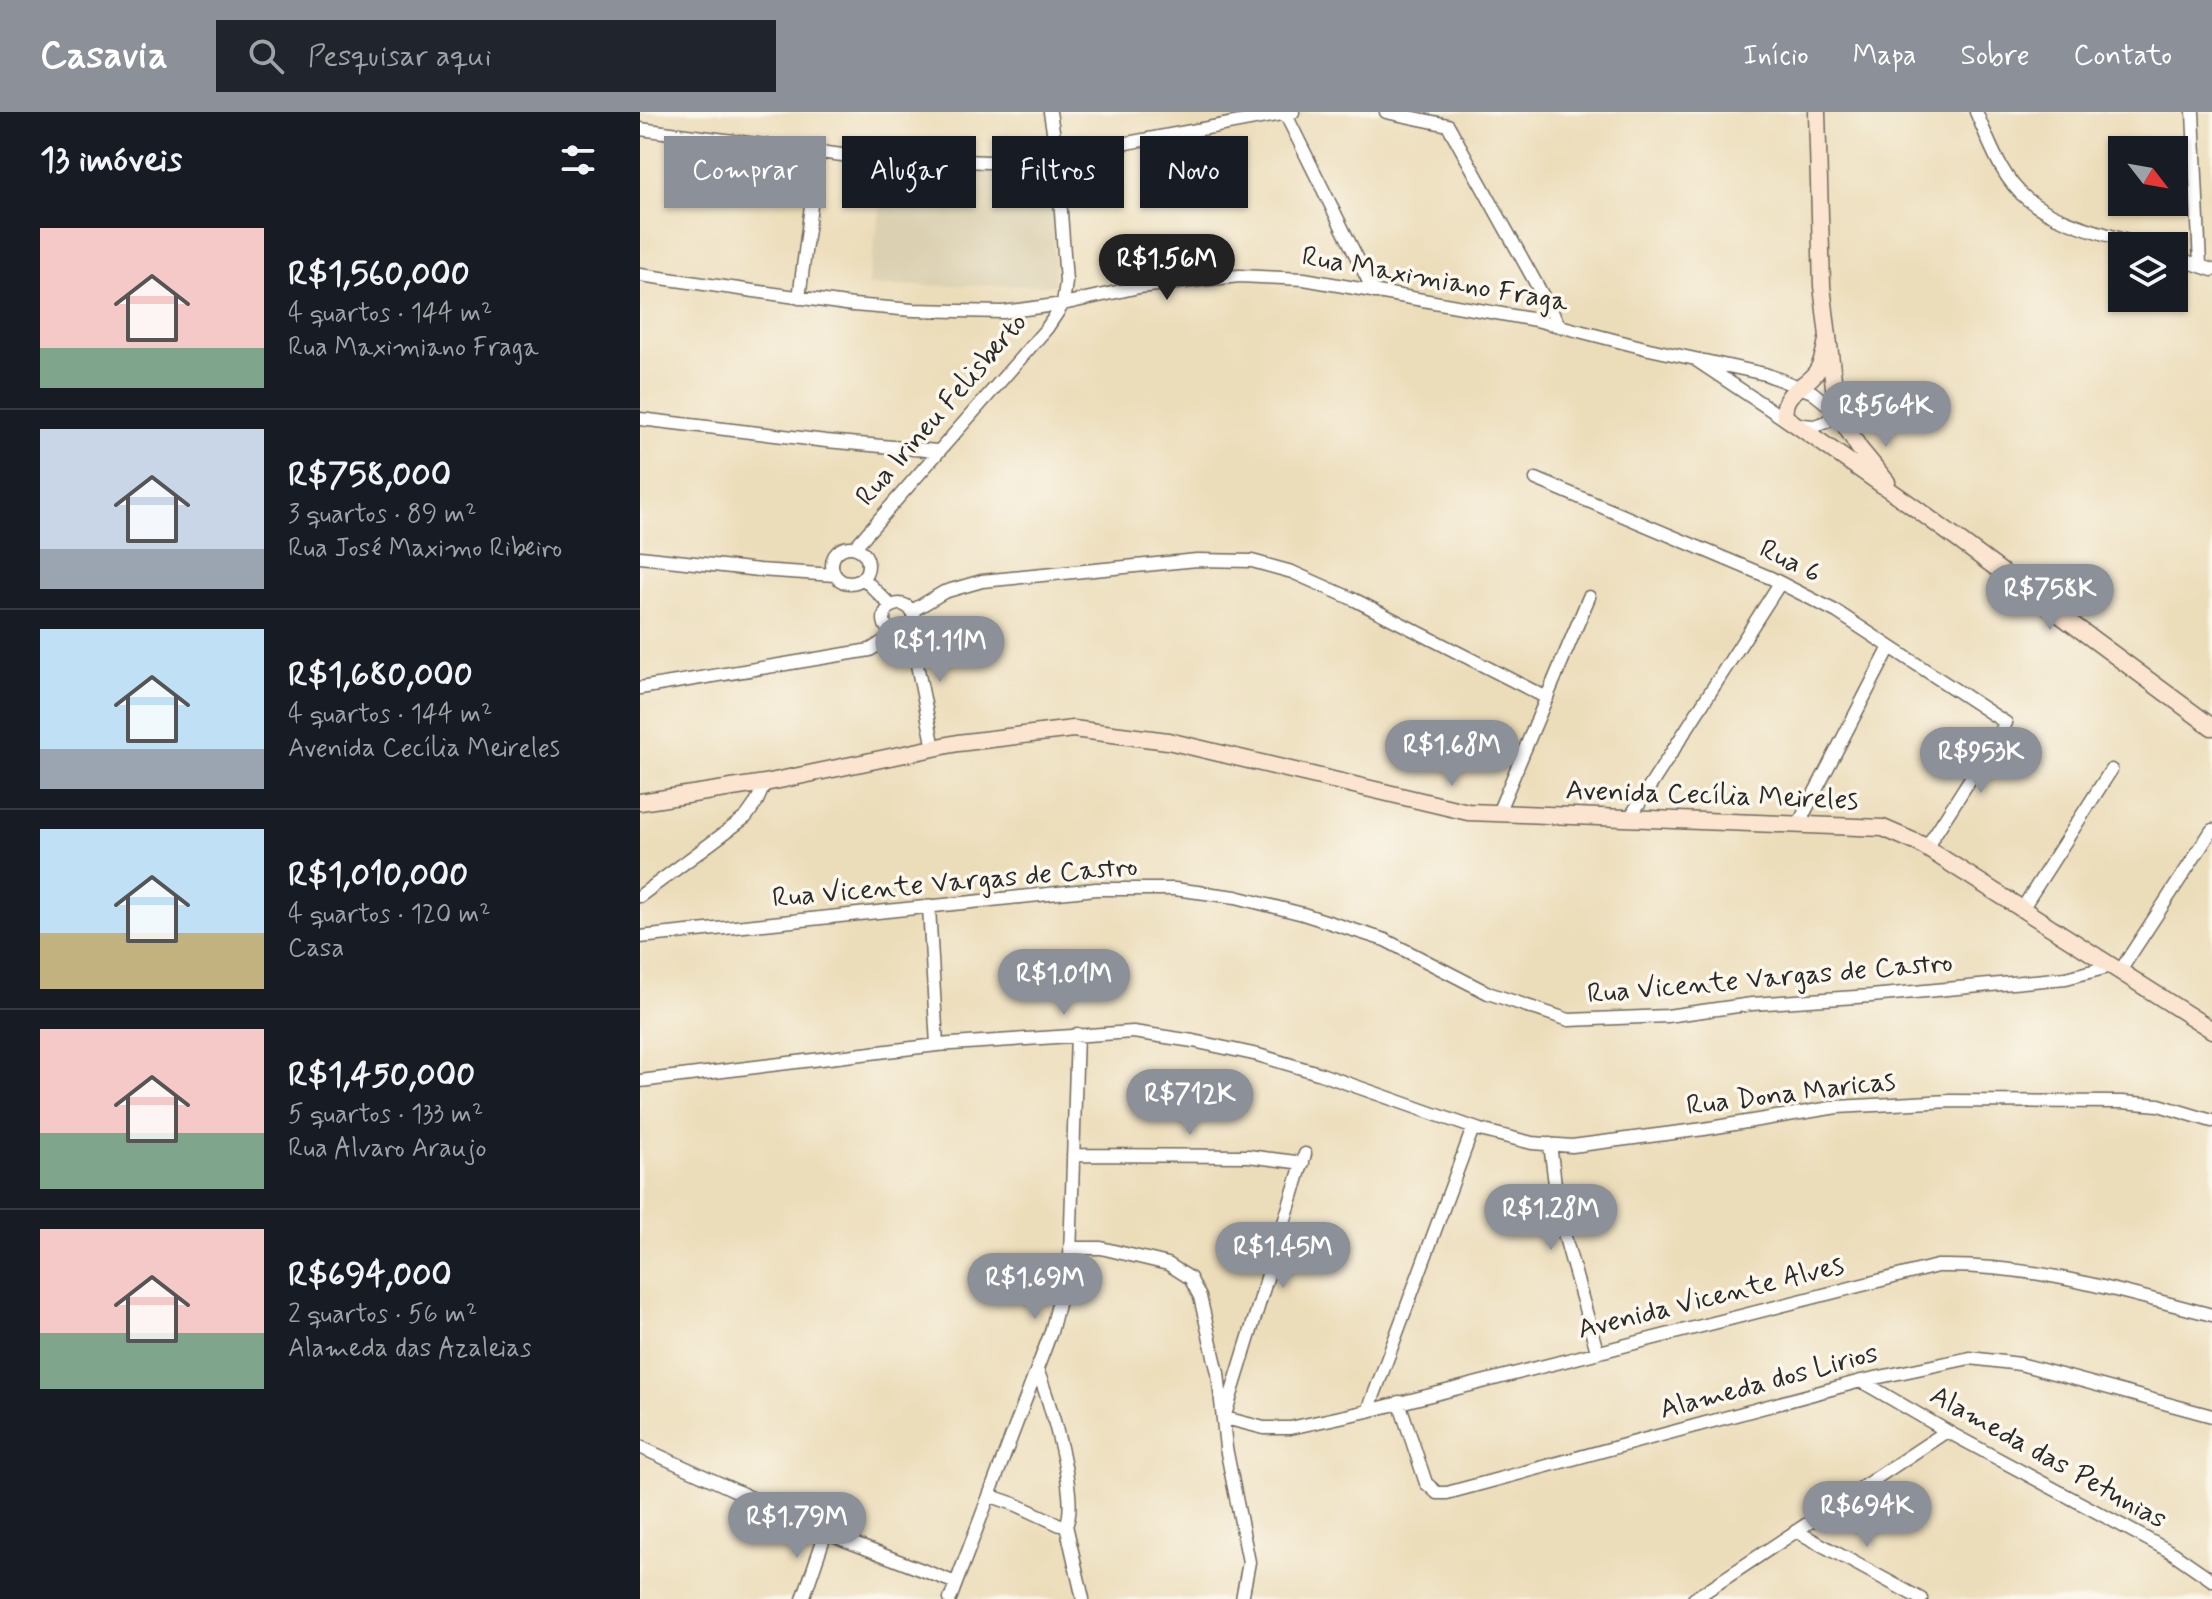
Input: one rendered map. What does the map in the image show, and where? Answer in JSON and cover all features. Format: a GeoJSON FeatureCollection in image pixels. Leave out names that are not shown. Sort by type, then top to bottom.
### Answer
{"type":"FeatureCollection","features":[{"type":"Feature","properties":{"kind":"street"},"geometry":{"type":"LineString","coordinates":[[1050,112],[1054,136]]}},
{"type":"Feature","properties":{"kind":"street"},"geometry":{"type":"LineString","coordinates":[[1386,112],[1448,125],[1559,325]]}},
{"type":"Feature","properties":{"kind":"street"},"geometry":{"type":"LineString","coordinates":[[1817,112],[1822,286],[1837,412],[1877,471],[1911,505]]}},
{"type":"Feature","properties":{"kind":"street"},"geometry":{"type":"LineString","coordinates":[[1976,112],[2000,165],[2025,198],[2061,218],[2108,234]]}},
{"type":"Feature","properties":{"kind":"street"},"geometry":{"type":"LineString","coordinates":[[2193,112],[2206,268]]}},
{"type":"Feature","properties":{"kind":"street"},"geometry":{"type":"LineString","coordinates":[[1124,144],[1289,113],[1374,292]]}},
{"type":"Feature","properties":{"kind":"street"},"geometry":{"type":"LineString","coordinates":[[640,129],[694,136]]}},
{"type":"Feature","properties":{"kind":"street"},"geometry":{"type":"LineString","coordinates":[[826,153],[992,161]]}},
{"type":"Feature","properties":{"kind":"street"},"geometry":{"type":"LineString","coordinates":[[799,298],[811,208]]}},
{"type":"Feature","properties":{"kind":"street"},"geometry":{"type":"LineString","coordinates":[[1061,208],[1066,282],[1063,304]]}},
{"type":"Feature","properties":{"kind":"street","name":"Rua Maximiano Fraga"},"geometry":{"type":"LineString","coordinates":[[640,275],[799,298],[913,310],[1003,312],[1063,304],[1139,287],[1239,276],[1304,279],[1559,325],[1765,374],[1799,386],[1821,398],[1837,412]]}},
{"type":"Feature","properties":{"kind":"street","name":"Rua Irineu Felisberto"},"geometry":{"type":"LineString","coordinates":[[855,547],[1047,328],[1063,304]]}},
{"type":"Feature","properties":{"kind":"street"},"geometry":{"type":"LineString","coordinates":[[1827,340],[1817,371],[1789,394],[1785,417],[1911,505],[2212,727]]}},
{"type":"Feature","properties":{"kind":"street","name":"Rua Maximiano Fraga"},"geometry":{"type":"LineString","coordinates":[[1696,360],[1792,424]]}},
{"type":"Feature","properties":{"kind":"street"},"geometry":{"type":"LineString","coordinates":[[1792,424],[1814,426],[1826,422],[1837,412]]}},
{"type":"Feature","properties":{"kind":"street"},"geometry":{"type":"LineString","coordinates":[[640,419],[810,440],[937,451]]}},
{"type":"Feature","properties":{"kind":"street","name":"Rua 6"},"geometry":{"type":"LineString","coordinates":[[1536,479],[1780,583],[1837,612],[2006,723],[1926,848]]}},
{"type":"Feature","properties":{"kind":"street"},"geometry":{"type":"LineString","coordinates":[[640,557],[835,575],[845,582],[863,578],[868,567],[866,554],[849,546],[838,551],[832,563],[835,575]]}},
{"type":"Feature","properties":{"kind":"street"},"geometry":{"type":"LineString","coordinates":[[912,611],[944,592],[982,581],[1197,560],[1252,561],[1292,572],[1355,600],[1547,698]]}},
{"type":"Feature","properties":{"kind":"street"},"geometry":{"type":"LineString","coordinates":[[863,578],[891,606]]}},
{"type":"Feature","properties":{"kind":"street"},"geometry":{"type":"LineString","coordinates":[[1629,819],[1780,583]]}},
{"type":"Feature","properties":{"kind":"street"},"geometry":{"type":"LineString","coordinates":[[1498,813],[1589,597]]}},
{"type":"Feature","properties":{"kind":"street"},"geometry":{"type":"LineString","coordinates":[[640,688],[870,650],[901,633],[914,623],[912,611],[903,604],[887,609],[884,621],[890,631],[901,633],[913,645],[934,748]]}},
{"type":"Feature","properties":{"kind":"street"},"geometry":{"type":"LineString","coordinates":[[1798,825],[1890,647]]}},
{"type":"Feature","properties":{"kind":"street","name":"Avenida Cecília Meireles"},"geometry":{"type":"LineString","coordinates":[[640,802],[765,783],[934,748],[1073,729],[1168,741],[1468,812],[1883,828],[1926,848],[2212,1030]]}},
{"type":"Feature","properties":{"kind":"street"},"geometry":{"type":"LineString","coordinates":[[2022,909],[2111,770]]}},
{"type":"Feature","properties":{"kind":"street"},"geometry":{"type":"LineString","coordinates":[[640,896],[746,817],[765,783]]}},
{"type":"Feature","properties":{"kind":"street"},"geometry":{"type":"LineString","coordinates":[[2116,969],[2212,830]]}},
{"type":"Feature","properties":{"kind":"street","name":"Rua Vicente Vargas de Castro"},"geometry":{"type":"LineString","coordinates":[[640,937],[1096,889],[1174,889],[1236,897],[1385,940],[1488,993],[1569,1020],[1667,1016],[1752,1004],[2066,978],[2116,969]]}},
{"type":"Feature","properties":{"kind":"street"},"geometry":{"type":"LineString","coordinates":[[929,907],[937,1045]]}},
{"type":"Feature","properties":{"kind":"street","name":"Rua Dona Maricas"},"geometry":{"type":"LineString","coordinates":[[640,1081],[937,1045],[1133,1032],[1258,1055],[1473,1128],[1532,1143],[1572,1146],[1704,1129],[1837,1107],[1950,1101],[2146,1104],[2212,1121]]}},
{"type":"Feature","properties":{"kind":"street"},"geometry":{"type":"LineString","coordinates":[[950,1599],[1051,1332],[1070,1248],[1077,1034]]}},
{"type":"Feature","properties":{"kind":"street"},"geometry":{"type":"LineString","coordinates":[[1368,1411],[1473,1128]]}},
{"type":"Feature","properties":{"kind":"street"},"geometry":{"type":"LineString","coordinates":[[1550,1144],[1559,1216],[1597,1351]]}},
{"type":"Feature","properties":{"kind":"street"},"geometry":{"type":"LineString","coordinates":[[1073,1155],[1304,1158],[1225,1418]]}},
{"type":"Feature","properties":{"kind":"street"},"geometry":{"type":"LineString","coordinates":[[1070,1248],[1101,1248],[1168,1264],[1190,1278],[1200,1297],[1218,1373],[1226,1448],[1249,1562],[1242,1599]]}},
{"type":"Feature","properties":{"kind":"street","name":"Avenida Vicente Alves"},"geometry":{"type":"LineString","coordinates":[[1225,1418],[1264,1428],[1290,1428],[1368,1411],[1937,1266],[1982,1265],[2057,1275],[2212,1315]]}},
{"type":"Feature","properties":{"kind":"street","name":"Alameda dos Lirios"},"geometry":{"type":"LineString","coordinates":[[1399,1402],[1426,1483],[1437,1493],[1447,1493],[1861,1381],[1970,1358],[2020,1364],[2212,1416]]}},
{"type":"Feature","properties":{"kind":"street"},"geometry":{"type":"LineString","coordinates":[[1037,1370],[1049,1398],[1069,1495],[1071,1512],[1066,1525],[1083,1599]]}},
{"type":"Feature","properties":{"kind":"street","name":"Alameda das Petunias"},"geometry":{"type":"LineString","coordinates":[[1861,1381],[2173,1553],[2212,1580]]}},
{"type":"Feature","properties":{"kind":"street"},"geometry":{"type":"LineString","coordinates":[[1694,1599],[1947,1431]]}},
{"type":"Feature","properties":{"kind":"street"},"geometry":{"type":"LineString","coordinates":[[640,1447],[826,1532],[956,1583]]}},
{"type":"Feature","properties":{"kind":"street"},"geometry":{"type":"LineString","coordinates":[[991,1496],[1066,1525]]}},
{"type":"Feature","properties":{"kind":"street"},"geometry":{"type":"LineString","coordinates":[[1796,1531],[1921,1599]]}},
{"type":"Feature","properties":{"kind":"street"},"geometry":{"type":"LineString","coordinates":[[803,1599],[826,1532]]}},
{"type":"Feature","properties":{"kind":"shaded area"},"geometry":{"type":"Polygon","coordinates":[[[976,164],[992,164],[992,208],[1052,208],[1055,285],[867,286],[881,208],[976,208],[976,164]]]}}]}
